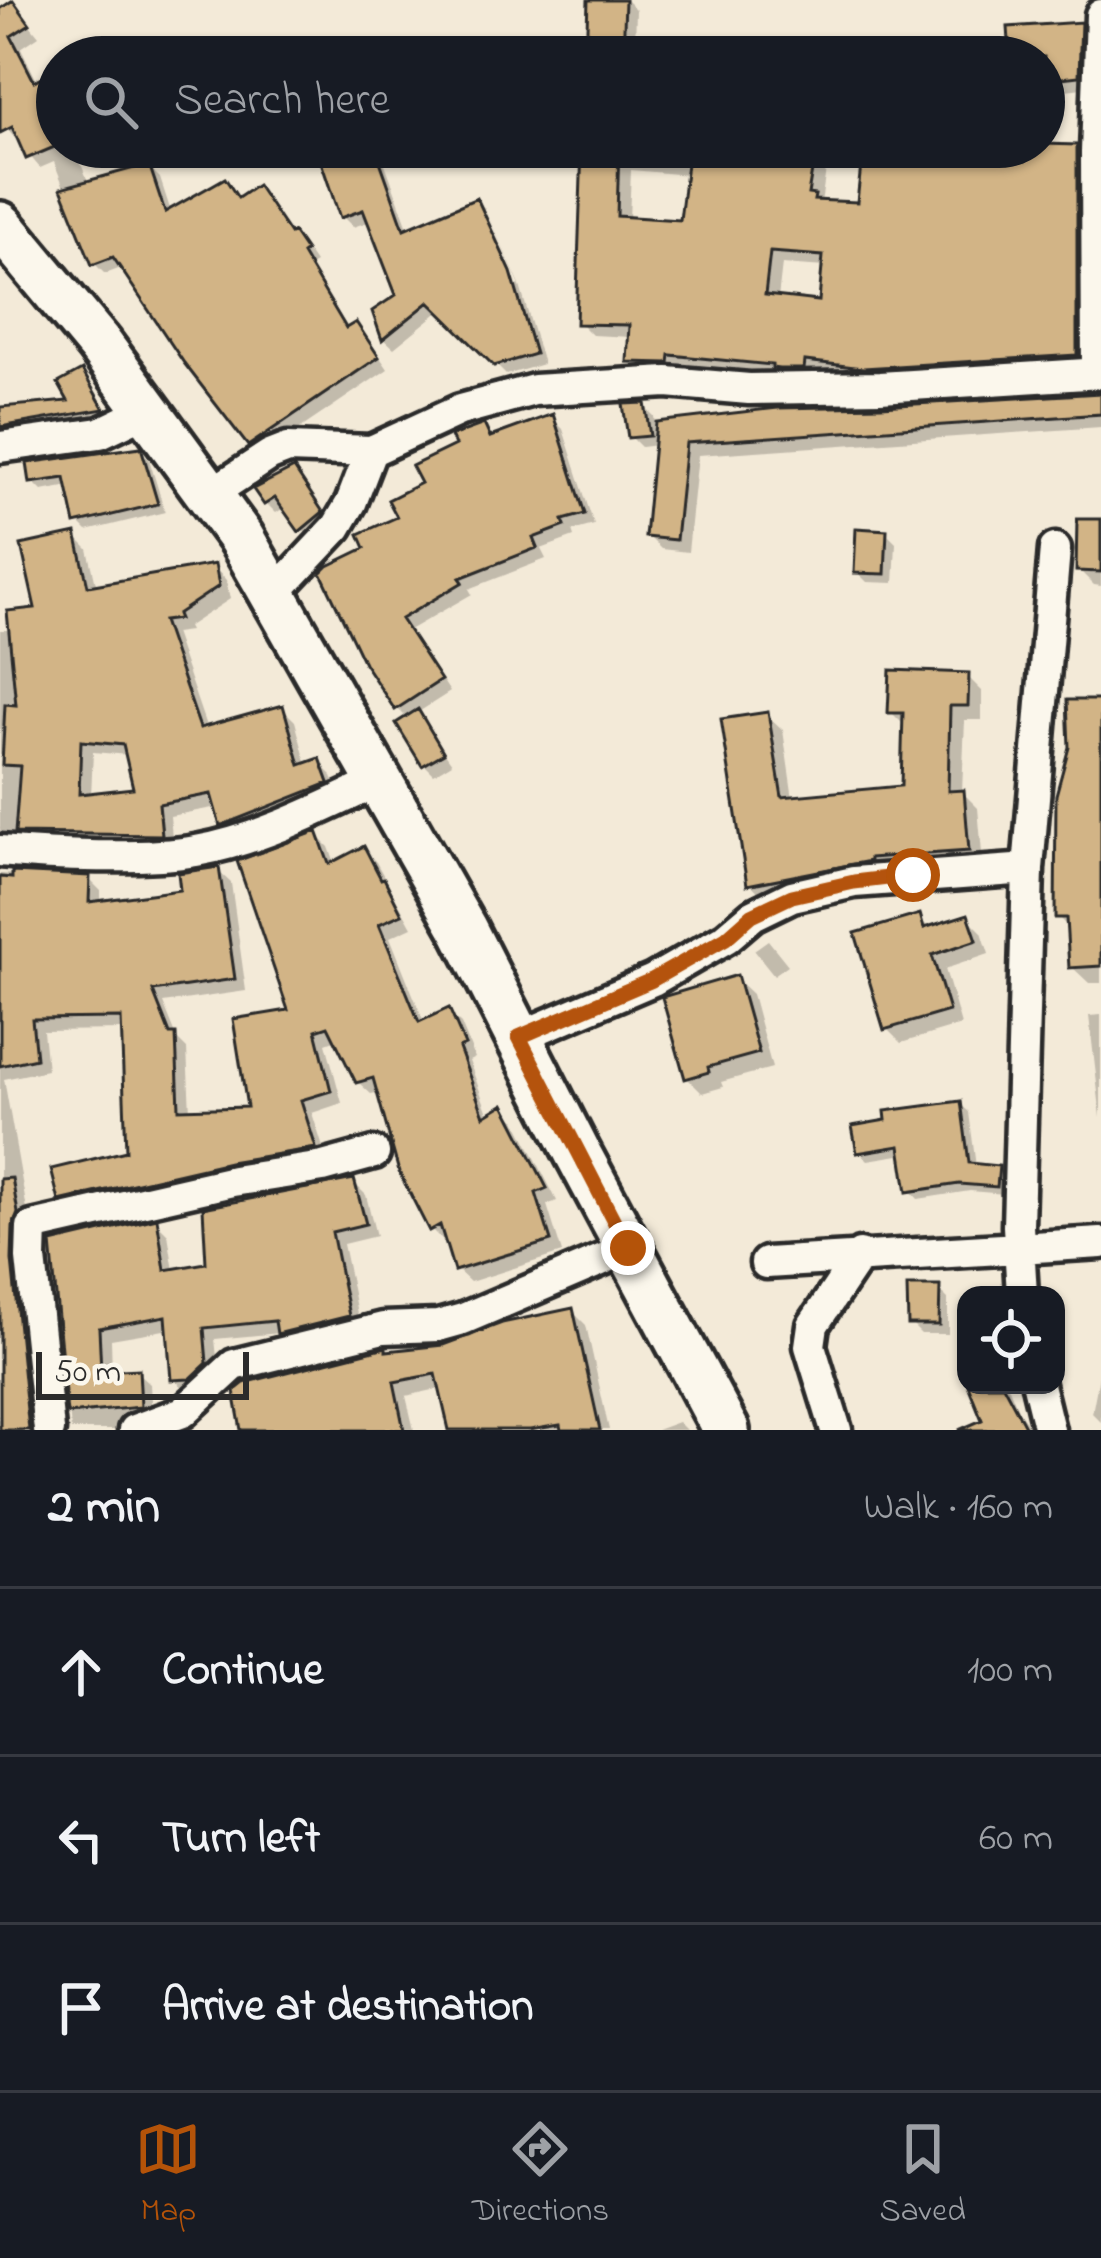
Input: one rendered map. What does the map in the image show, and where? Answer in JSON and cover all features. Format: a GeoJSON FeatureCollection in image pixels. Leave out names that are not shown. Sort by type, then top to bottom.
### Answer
{"type":"FeatureCollection","features":[{"type":"Feature","properties":{"kind":"main road"},"geometry":{"type":"LineString","coordinates":[[0,225],[99,344],[274,594],[519,1037],[726,1430]]}},
{"type":"Feature","properties":{"kind":"street"},"geometry":{"type":"LineString","coordinates":[[209,495],[288,448],[370,451],[460,410],[534,390],[667,382],[749,389],[880,387],[1099,373],[1096,152],[1101,14]]}},
{"type":"Feature","properties":{"kind":"street"},"geometry":{"type":"LineString","coordinates":[[0,446],[100,433],[148,410]]}},
{"type":"Feature","properties":{"kind":"street"},"geometry":{"type":"LineString","coordinates":[[274,594],[337,527],[370,451]]}},
{"type":"Feature","properties":{"kind":"street"},"geometry":{"type":"LineString","coordinates":[[1022,1286],[1028,869],[1054,549]]}},
{"type":"Feature","properties":{"kind":"street"},"geometry":{"type":"LineString","coordinates":[[0,850],[37,855],[190,852],[316,811],[379,781]]}},
{"type":"Feature","properties":{"kind":"street"},"geometry":{"type":"LineString","coordinates":[[519,1037],[652,980],[726,938],[752,915],[792,896],[913,875],[1028,869]]}},
{"type":"Feature","properties":{"kind":"street"},"geometry":{"type":"LineString","coordinates":[[49,1430],[31,1258],[32,1226],[374,1153]]}},
{"type":"Feature","properties":{"kind":"street"},"geometry":{"type":"LineString","coordinates":[[766,1263],[1101,1243]]}},
{"type":"Feature","properties":{"kind":"street"},"geometry":{"type":"LineString","coordinates":[[134,1430],[183,1412],[234,1365],[383,1328],[439,1326],[463,1319],[628,1248]]}},
{"type":"Feature","properties":{"kind":"street"},"geometry":{"type":"LineString","coordinates":[[836,1430],[810,1346],[813,1325],[860,1255]]}},
{"type":"Feature","properties":{"kind":"street"},"geometry":{"type":"LineString","coordinates":[[1040,1394],[1049,1430]]}},
{"type":"Feature","properties":{"kind":"building"},"geometry":{"type":"Polygon","coordinates":[[[13,0],[30,24],[11,36],[36,80],[36,155],[26,159],[12,127],[0,133],[0,9],[13,0]]]}},
{"type":"Feature","properties":{"kind":"building"},"geometry":{"type":"Polygon","coordinates":[[[588,0],[625,0],[624,36],[587,36],[588,0]]]}},
{"type":"Feature","properties":{"kind":"building"},"geometry":{"type":"Polygon","coordinates":[[[1081,22],[1079,76],[1065,78],[1065,36],[1009,36],[1008,27],[1081,22]]]}},
{"type":"Feature","properties":{"kind":"building"},"geometry":{"type":"Polygon","coordinates":[[[1065,145],[1077,145],[1077,355],[863,368],[805,361],[804,369],[670,355],[669,363],[627,362],[629,325],[576,324],[581,168],[618,168],[617,216],[680,220],[686,168],[812,168],[808,194],[815,195],[814,200],[857,202],[861,168],[1065,168],[1065,145]],[[770,252],[765,295],[819,301],[823,256],[770,252]]]}},
{"type":"Feature","properties":{"kind":"building"},"geometry":{"type":"Polygon","coordinates":[[[150,168],[165,212],[225,178],[238,198],[257,185],[306,251],[302,254],[346,328],[356,322],[379,357],[248,446],[184,363],[113,257],[92,265],[61,188],[150,168]]]}},
{"type":"Feature","properties":{"kind":"building"},"geometry":{"type":"Polygon","coordinates":[[[323,168],[382,168],[404,229],[477,198],[511,272],[535,354],[494,366],[429,302],[382,340],[372,311],[396,295],[363,210],[340,218],[323,168]]]}},
{"type":"Feature","properties":{"kind":"building"},"geometry":{"type":"Polygon","coordinates":[[[82,370],[104,409],[0,427],[0,407],[68,401],[58,383],[82,370]]]}},
{"type":"Feature","properties":{"kind":"building"},"geometry":{"type":"Polygon","coordinates":[[[1101,393],[1101,414],[686,443],[676,540],[645,537],[656,422],[778,408],[1101,393]]]}},
{"type":"Feature","properties":{"kind":"building"},"geometry":{"type":"Polygon","coordinates":[[[645,403],[650,436],[628,438],[623,404],[645,403]]]}},
{"type":"Feature","properties":{"kind":"building"},"geometry":{"type":"Polygon","coordinates":[[[553,414],[585,514],[563,520],[565,526],[533,538],[537,548],[460,578],[463,582],[401,619],[441,680],[395,710],[364,663],[321,573],[365,548],[359,534],[397,517],[388,500],[421,483],[412,466],[455,445],[451,436],[484,424],[490,437],[553,414]]]}},
{"type":"Feature","properties":{"kind":"building"},"geometry":{"type":"Polygon","coordinates":[[[141,447],[158,504],[75,524],[65,478],[30,483],[27,463],[141,447]]]}},
{"type":"Feature","properties":{"kind":"building"},"geometry":{"type":"Polygon","coordinates":[[[294,468],[323,512],[299,532],[275,498],[264,505],[253,489],[294,468]]]}},
{"type":"Feature","properties":{"kind":"building"},"geometry":{"type":"Polygon","coordinates":[[[1077,519],[1101,519],[1101,572],[1076,571],[1077,519]]]}},
{"type":"Feature","properties":{"kind":"building"},"geometry":{"type":"Polygon","coordinates":[[[856,528],[887,530],[885,574],[854,573],[856,528]]]}},
{"type":"Feature","properties":{"kind":"building"},"geometry":{"type":"Polygon","coordinates":[[[76,533],[88,586],[215,564],[219,586],[177,614],[179,619],[163,621],[200,728],[283,705],[300,765],[320,758],[329,783],[220,826],[211,794],[159,804],[162,835],[15,833],[20,766],[2,765],[5,704],[16,705],[7,611],[35,608],[21,545],[76,533]],[[81,741],[79,794],[133,788],[123,745],[81,741]]]}},
{"type":"Feature","properties":{"kind":"building"},"geometry":{"type":"Polygon","coordinates":[[[890,670],[969,673],[968,706],[950,706],[948,791],[964,790],[969,851],[870,858],[747,885],[721,719],[768,712],[782,797],[901,786],[903,713],[888,713],[890,670]]]}},
{"type":"Feature","properties":{"kind":"building"},"geometry":{"type":"Polygon","coordinates":[[[1067,700],[1101,700],[1101,966],[1069,968],[1066,918],[1055,918],[1056,795],[1069,747],[1067,700]]]}},
{"type":"Feature","properties":{"kind":"building"},"geometry":{"type":"Polygon","coordinates":[[[418,709],[444,753],[422,766],[396,723],[418,709]]]}},
{"type":"Feature","properties":{"kind":"building"},"geometry":{"type":"Polygon","coordinates":[[[317,831],[329,864],[364,846],[384,878],[402,914],[379,924],[419,1022],[449,1008],[465,1045],[459,1048],[484,1116],[504,1104],[547,1188],[536,1193],[551,1241],[454,1271],[440,1225],[429,1231],[399,1172],[373,1078],[356,1083],[328,1026],[316,1030],[331,1091],[301,1100],[316,1148],[229,1162],[59,1201],[51,1169],[126,1151],[121,1018],[32,1019],[36,1058],[0,1066],[0,877],[12,878],[12,872],[90,876],[89,902],[180,890],[178,873],[219,867],[235,979],[153,991],[170,1034],[176,1034],[179,1109],[247,1107],[233,1019],[288,1010],[237,861],[317,831]]]}},
{"type":"Feature","properties":{"kind":"building"},"geometry":{"type":"Polygon","coordinates":[[[920,914],[924,928],[968,914],[977,940],[932,955],[949,1011],[884,1030],[855,933],[920,914]]]}},
{"type":"Feature","properties":{"kind":"building"},"geometry":{"type":"Polygon","coordinates":[[[737,975],[759,1053],[708,1067],[709,1072],[685,1079],[662,997],[737,975]]]}},
{"type":"Feature","properties":{"kind":"building"},"geometry":{"type":"Polygon","coordinates":[[[961,1101],[969,1163],[999,1166],[997,1187],[959,1184],[907,1192],[900,1146],[857,1153],[852,1126],[886,1120],[885,1111],[961,1101]]]}},
{"type":"Feature","properties":{"kind":"building"},"geometry":{"type":"Polygon","coordinates":[[[12,1178],[18,1213],[12,1260],[29,1430],[0,1430],[0,1179],[12,1178]]]}},
{"type":"Feature","properties":{"kind":"building"},"geometry":{"type":"Polygon","coordinates":[[[354,1179],[366,1224],[332,1232],[349,1316],[277,1334],[275,1321],[204,1328],[207,1363],[190,1379],[171,1380],[166,1316],[99,1328],[101,1371],[139,1369],[141,1407],[67,1414],[51,1243],[157,1218],[165,1270],[206,1263],[203,1208],[354,1179]]]}},
{"type":"Feature","properties":{"kind":"building"},"geometry":{"type":"Polygon","coordinates":[[[907,1286],[940,1286],[939,1325],[908,1325],[907,1286]]]}},
{"type":"Feature","properties":{"kind":"building"},"geometry":{"type":"Polygon","coordinates":[[[573,1308],[600,1430],[561,1430],[560,1425],[530,1430],[449,1430],[436,1374],[394,1382],[404,1430],[241,1430],[234,1391],[244,1383],[386,1347],[386,1351],[443,1345],[502,1323],[573,1308]]]}},
{"type":"Feature","properties":{"kind":"building"},"geometry":{"type":"Polygon","coordinates":[[[972,1394],[1008,1394],[1027,1430],[959,1430],[982,1420],[972,1394]]]}},
{"type":"Feature","properties":{"kind":"route"},"geometry":{"type":"LineString","coordinates":[[628,1248],[519,1037],[652,980],[726,938],[752,915],[792,896],[913,875]]}}]}
